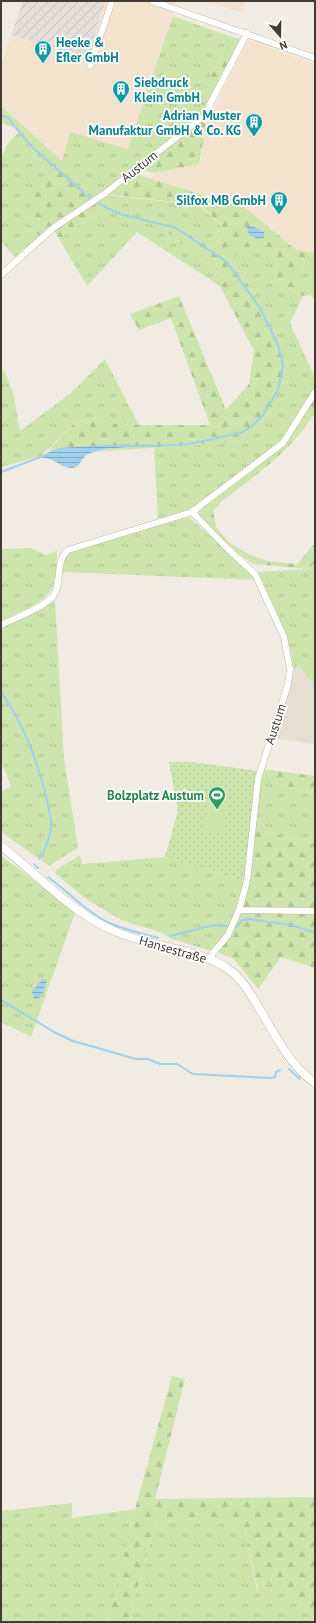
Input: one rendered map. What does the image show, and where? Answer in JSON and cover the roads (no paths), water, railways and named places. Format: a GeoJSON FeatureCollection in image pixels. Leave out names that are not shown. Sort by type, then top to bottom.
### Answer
{"type":"FeatureCollection","features":[{"type":"Feature","properties":{"kind":"street"},"geometry":{"type":"LineString","coordinates":[[90,66],[112,1]]}},
{"type":"Feature","properties":{"kind":"street"},"geometry":{"type":"LineString","coordinates":[[152,1],[315,58]]}},
{"type":"Feature","properties":{"kind":"street","name":"Austum"},"geometry":{"type":"LineString","coordinates":[[1,275],[53,228],[104,194],[204,116],[247,33]]}},
{"type":"Feature","properties":{"kind":"street"},"geometry":{"type":"LineString","coordinates":[[1,625],[45,603],[53,596],[62,556],[68,550],[192,512],[283,443],[315,392]]}},
{"type":"Feature","properties":{"kind":"street","name":"Austum"},"geometry":{"type":"LineString","coordinates":[[192,512],[229,550],[252,570],[279,624],[289,654],[290,669],[288,684],[258,779],[247,881],[239,910],[228,935],[212,953],[210,959]]}},
{"type":"Feature","properties":{"kind":"street","name":"Hansestraße"},"geometry":{"type":"LineString","coordinates":[[1,846],[98,923],[130,937],[210,959],[223,965],[238,977],[289,1057],[300,1071],[315,1083]]}},
{"type":"Feature","properties":{"kind":"street"},"geometry":{"type":"LineString","coordinates":[[239,910],[315,911]]}},
{"type":"Feature","properties":{"kind":"water"},"geometry":{"type":"Polygon","coordinates":[[[247,227],[254,227],[264,232],[264,238],[258,239],[249,235],[247,227]]]}},
{"type":"Feature","properties":{"kind":"water"},"geometry":{"type":"Polygon","coordinates":[[[130,444],[129,447],[107,449],[91,453],[85,457],[77,467],[74,468],[64,466],[41,456],[58,448],[130,444]]]}},
{"type":"Feature","properties":{"kind":"water"},"geometry":{"type":"Polygon","coordinates":[[[42,979],[47,980],[43,993],[39,998],[34,999],[32,992],[42,979]]]}},
{"type":"Feature","properties":{"kind":"waterway"},"geometry":{"type":"LineString","coordinates":[[1,115],[8,118],[31,146],[92,200]]}},
{"type":"Feature","properties":{"kind":"waterway"},"geometry":{"type":"LineString","coordinates":[[95,202],[120,214],[176,228],[227,262],[260,308],[278,345],[283,366],[278,390],[263,415],[252,426],[241,433],[184,445],[127,446]]}},
{"type":"Feature","properties":{"kind":"waterway"},"geometry":{"type":"LineString","coordinates":[[1,472],[43,456]]}},
{"type":"Feature","properties":{"kind":"waterway"},"geometry":{"type":"LineString","coordinates":[[1,692],[16,716],[28,740],[41,778],[49,808],[51,829],[49,838],[39,859]]}},
{"type":"Feature","properties":{"kind":"waterway"},"geometry":{"type":"LineString","coordinates":[[34,864],[38,868]]}},
{"type":"Feature","properties":{"kind":"waterway"},"geometry":{"type":"LineString","coordinates":[[48,877],[90,911],[105,921],[124,929],[158,938]]}},
{"type":"Feature","properties":{"kind":"waterway"},"geometry":{"type":"LineString","coordinates":[[170,936],[213,925],[237,927],[242,920],[249,919],[292,925],[315,933]]}},
{"type":"Feature","properties":{"kind":"waterway"},"geometry":{"type":"LineString","coordinates":[[1,1000],[54,1032],[73,1041],[136,1059],[148,1059],[160,1064],[177,1064],[193,1074],[271,1078],[275,1077],[276,1072],[280,1070]]}},
{"type":"Feature","properties":{"kind":"waterway"},"geometry":{"type":"LineString","coordinates":[[289,1069],[300,1079]]}},
{"type":"Feature","properties":{"kind":"place","name":"Heeke & Efler GmbH"},"geometry":{"type":"Point","coordinates":[43,64]}},
{"type":"Feature","properties":{"kind":"place","name":"Siebdruck Klein GmbH"},"geometry":{"type":"Point","coordinates":[121,104]}},
{"type":"Feature","properties":{"kind":"place","name":"Adrian Muster Manufaktur GmbH & Co. KG"},"geometry":{"type":"Point","coordinates":[254,137]}},
{"type":"Feature","properties":{"kind":"place","name":"Silfox MB GmbH"},"geometry":{"type":"Point","coordinates":[279,215]}},
{"type":"Feature","properties":{"kind":"place","name":"Bolzplatz Austum"},"geometry":{"type":"Point","coordinates":[217,810]}}]}
